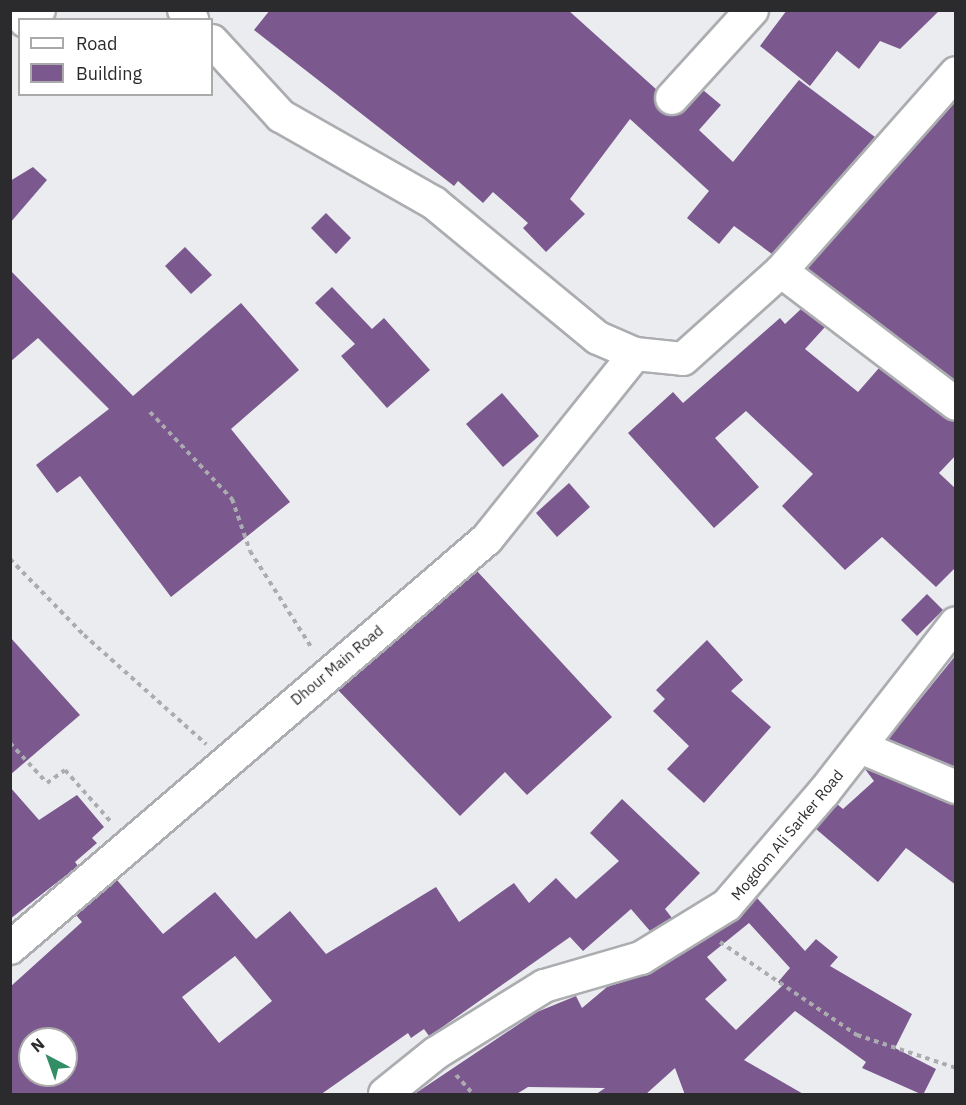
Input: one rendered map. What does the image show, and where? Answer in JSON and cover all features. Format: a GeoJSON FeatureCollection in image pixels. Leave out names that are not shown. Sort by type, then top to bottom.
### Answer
{"type":"FeatureCollection","features":[{"type":"Feature","properties":{"kind":"street"},"geometry":{"type":"LineString","coordinates":[[672,99],[752,10]]}},
{"type":"Feature","properties":{"kind":"street"},"geometry":{"type":"LineString","coordinates":[[213,41],[281,116],[434,203],[598,339],[635,354],[683,359],[781,271],[956,73]]}},
{"type":"Feature","properties":{"kind":"street"},"geometry":{"type":"LineString","coordinates":[[781,271],[956,404]]}},
{"type":"Feature","properties":{"kind":"street","name":"Dhour Main Road"},"geometry":{"type":"LineString","coordinates":[[10,948],[133,847],[225,761],[487,539],[635,354]]}},
{"type":"Feature","properties":{"kind":"street","name":"Mogdom Ali Sarker Road"},"geometry":{"type":"LineString","coordinates":[[385,1095],[435,1053],[544,986],[641,958],[728,905],[860,747],[956,623]]}},
{"type":"Feature","properties":{"kind":"street"},"geometry":{"type":"LineString","coordinates":[[860,747],[956,787]]}},
{"type":"Feature","properties":{"kind":"path"},"geometry":{"type":"LineString","coordinates":[[150,412],[232,499],[250,551],[327,674]]}},
{"type":"Feature","properties":{"kind":"path"},"geometry":{"type":"LineString","coordinates":[[10,559],[84,635],[225,761]]}},
{"type":"Feature","properties":{"kind":"path"},"geometry":{"type":"LineString","coordinates":[[10,743],[47,783],[65,770],[133,847]]}},
{"type":"Feature","properties":{"kind":"path"},"geometry":{"type":"LineString","coordinates":[[694,925],[858,1035],[956,1068]]}},
{"type":"Feature","properties":{"kind":"building"},"geometry":{"type":"Polygon","coordinates":[[[270,10],[568,10],[657,90],[660,112],[678,115],[703,90],[721,105],[699,130],[733,162],[799,80],[875,137],[772,254],[734,226],[719,244],[687,218],[709,191],[630,119],[570,199],[585,214],[546,252],[523,228],[528,223],[493,192],[483,203],[458,181],[454,186],[254,30],[270,10]]]}},
{"type":"Feature","properties":{"kind":"building"},"geometry":{"type":"Polygon","coordinates":[[[787,10],[940,10],[900,49],[880,41],[859,69],[837,51],[810,86],[760,46],[787,10]]]}},
{"type":"Feature","properties":{"kind":"building"},"geometry":{"type":"Polygon","coordinates":[[[956,101],[956,381],[807,268],[956,101]]]}},
{"type":"Feature","properties":{"kind":"building"},"geometry":{"type":"Polygon","coordinates":[[[33,167],[47,180],[10,223],[10,181],[33,167]]]}},
{"type":"Feature","properties":{"kind":"building"},"geometry":{"type":"Polygon","coordinates":[[[326,213],[351,238],[336,254],[311,228],[326,213]]]}},
{"type":"Feature","properties":{"kind":"building"},"geometry":{"type":"Polygon","coordinates":[[[185,247],[212,275],[191,294],[165,266],[185,247]]]}},
{"type":"Feature","properties":{"kind":"building"},"geometry":{"type":"Polygon","coordinates":[[[10,270],[133,396],[241,303],[299,370],[231,429],[290,502],[171,597],[80,476],[57,493],[36,465],[109,409],[38,338],[10,362],[10,270]]]}},
{"type":"Feature","properties":{"kind":"building"},"geometry":{"type":"Polygon","coordinates":[[[332,287],[372,329],[384,318],[430,370],[387,408],[341,356],[355,344],[315,303],[332,287]]]}},
{"type":"Feature","properties":{"kind":"building"},"geometry":{"type":"Polygon","coordinates":[[[801,309],[825,327],[805,349],[858,392],[879,368],[956,422],[956,455],[939,473],[956,489],[956,567],[936,587],[882,537],[845,570],[782,506],[813,474],[746,411],[715,438],[759,487],[714,528],[628,433],[673,392],[683,403],[780,318],[785,324],[801,309]]]}},
{"type":"Feature","properties":{"kind":"building"},"geometry":{"type":"Polygon","coordinates":[[[502,393],[539,436],[503,467],[466,424],[502,393]]]}},
{"type":"Feature","properties":{"kind":"building"},"geometry":{"type":"Polygon","coordinates":[[[569,483],[590,507],[557,537],[536,513],[569,483]]]}},
{"type":"Feature","properties":{"kind":"building"},"geometry":{"type":"Polygon","coordinates":[[[477,571],[612,717],[527,795],[505,772],[460,816],[338,690],[477,571]]]}},
{"type":"Feature","properties":{"kind":"building"},"geometry":{"type":"Polygon","coordinates":[[[927,594],[943,610],[917,636],[901,620],[927,594]]]}},
{"type":"Feature","properties":{"kind":"building"},"geometry":{"type":"Polygon","coordinates":[[[10,637],[80,715],[10,775],[10,637]]]}},
{"type":"Feature","properties":{"kind":"building"},"geometry":{"type":"Polygon","coordinates":[[[707,640],[743,680],[731,691],[771,727],[704,803],[667,769],[689,746],[653,711],[665,699],[656,690],[707,640]]]}},
{"type":"Feature","properties":{"kind":"building"},"geometry":{"type":"Polygon","coordinates":[[[956,655],[956,767],[888,739],[956,655]]]}},
{"type":"Feature","properties":{"kind":"building"},"geometry":{"type":"Polygon","coordinates":[[[865,769],[956,805],[956,885],[906,848],[878,882],[816,829],[837,804],[843,809],[874,781],[865,769]]]}},
{"type":"Feature","properties":{"kind":"building"},"geometry":{"type":"Polygon","coordinates":[[[10,787],[39,820],[77,795],[104,827],[92,838],[97,843],[75,862],[78,866],[10,919],[10,787]]]}},
{"type":"Feature","properties":{"kind":"building"},"geometry":{"type":"Polygon","coordinates":[[[622,799],[700,873],[665,909],[672,918],[650,931],[631,909],[583,951],[570,937],[429,1036],[424,1029],[411,1038],[408,1033],[320,1095],[10,1095],[10,987],[82,922],[76,915],[117,880],[163,934],[215,892],[256,939],[290,911],[326,954],[436,887],[459,922],[514,883],[529,903],[556,878],[576,899],[619,861],[590,833],[622,799]],[[235,956],[182,997],[219,1043],[272,1001],[235,956]]]}},
{"type":"Feature","properties":{"kind":"building"},"geometry":{"type":"Polygon","coordinates":[[[757,898],[805,951],[816,939],[838,957],[830,966],[912,1014],[895,1048],[936,1069],[923,1095],[862,1068],[866,1062],[795,1011],[744,1060],[805,1095],[685,1095],[675,1068],[645,1095],[595,1095],[605,1088],[528,1087],[515,1095],[413,1095],[537,1012],[576,996],[582,1008],[607,987],[650,973],[736,920],[757,898]],[[749,923],[707,957],[727,980],[705,999],[736,1030],[782,986],[778,982],[790,968],[749,923]]]}}]}
